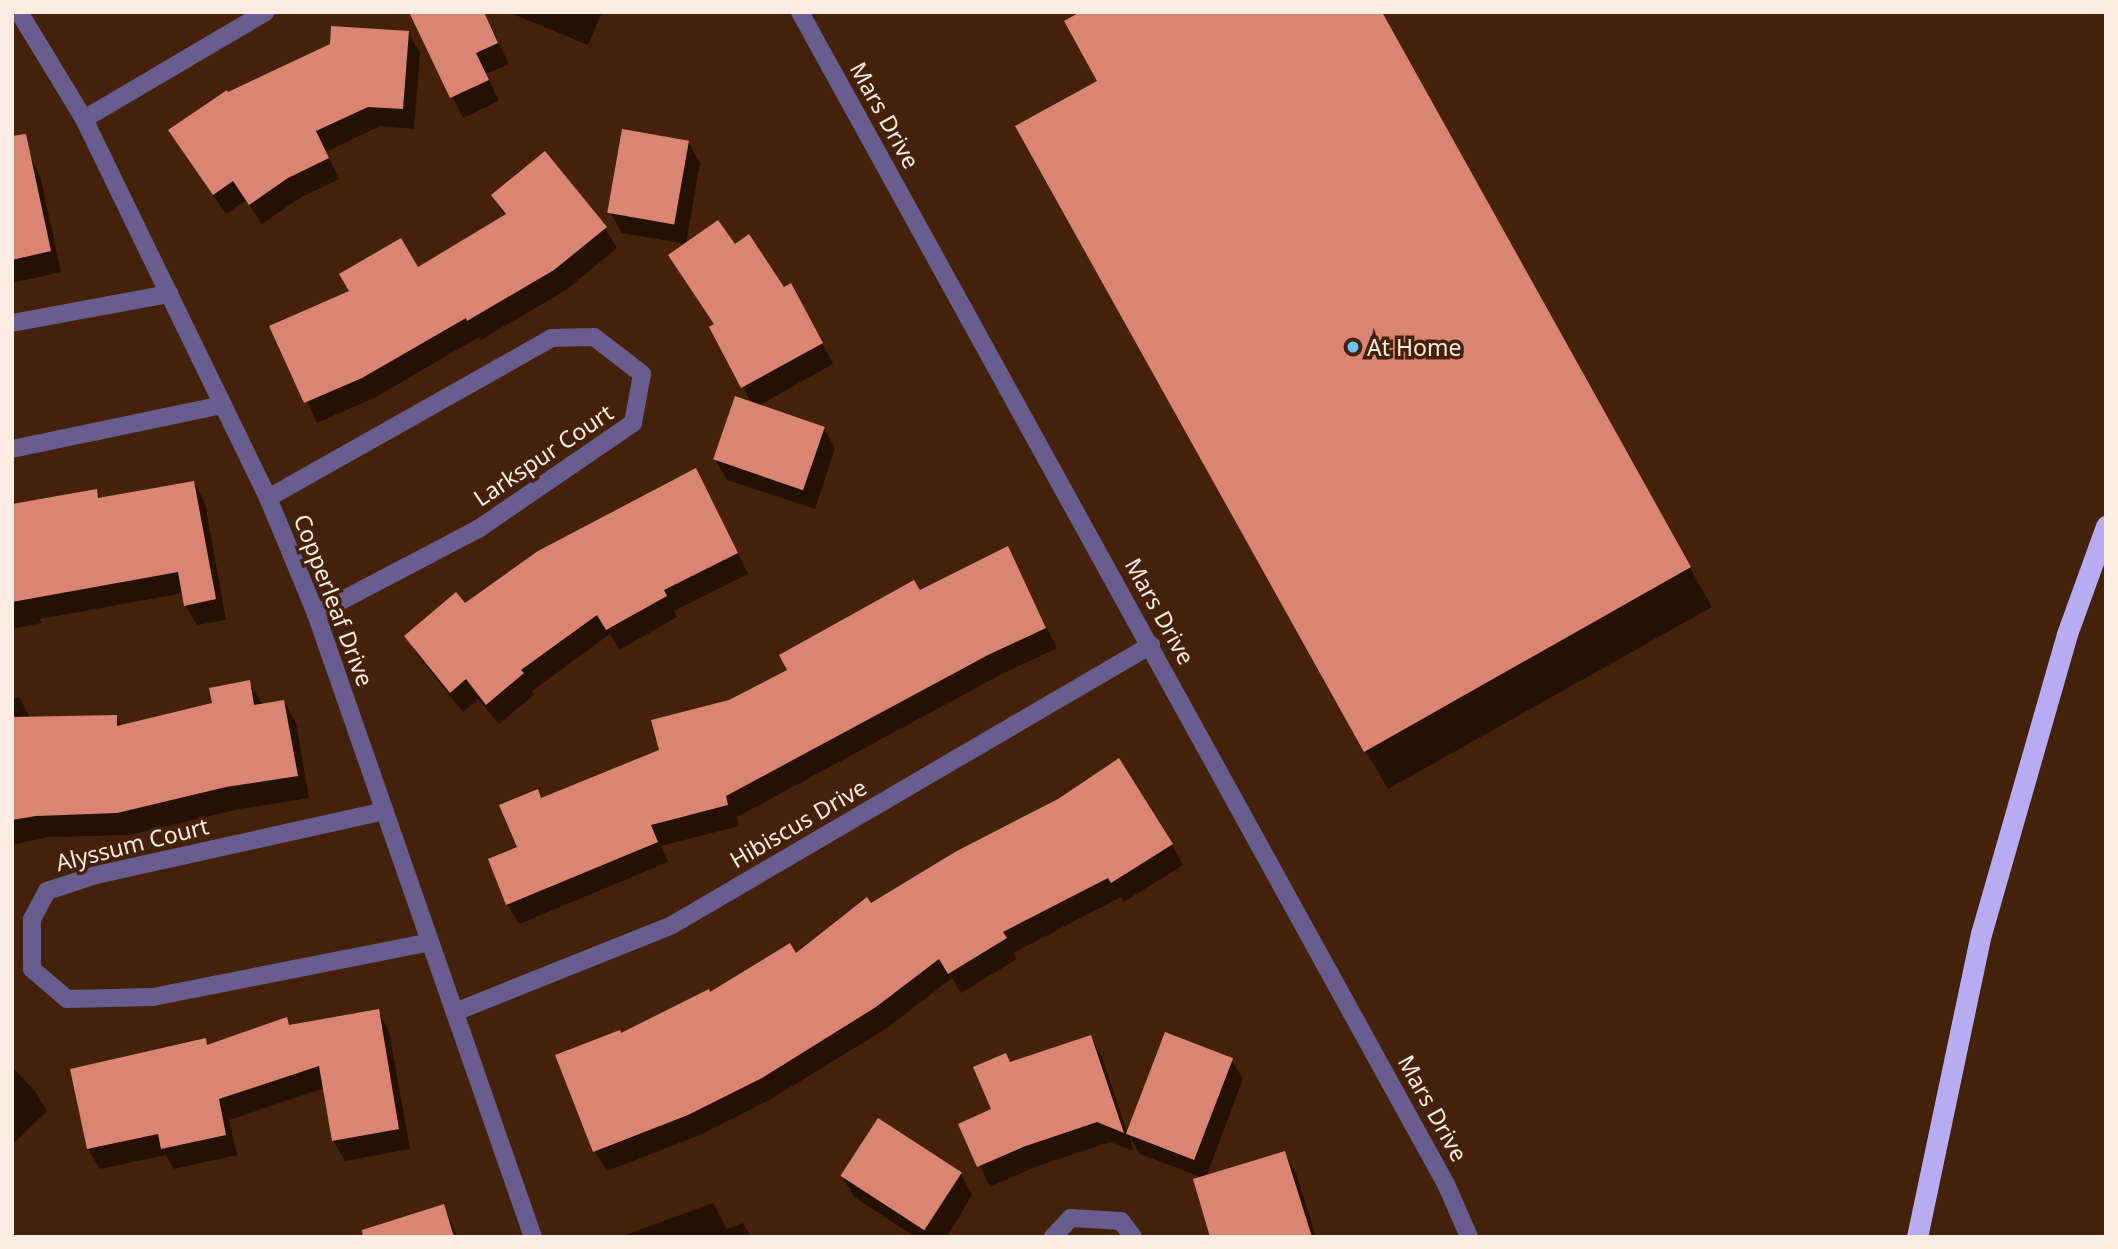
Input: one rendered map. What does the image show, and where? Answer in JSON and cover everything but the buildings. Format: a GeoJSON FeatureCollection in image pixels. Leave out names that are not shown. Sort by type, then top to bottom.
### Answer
{"type":"FeatureCollection","features":[{"type":"Feature","properties":{"kind":"highway"},"geometry":{"type":"LineString","coordinates":[[1917,1237],[1981,934],[2067,634],[2106,526]]}},
{"type":"Feature","properties":{"kind":"street","name":"Copperleaf Drive"},"geometry":{"type":"LineString","coordinates":[[19,12],[84,119],[268,498],[316,614],[533,1237]]}},
{"type":"Feature","properties":{"kind":"street"},"geometry":{"type":"LineString","coordinates":[[84,119],[266,12]]}},
{"type":"Feature","properties":{"kind":"street","name":"Mars Drive"},"geometry":{"type":"LineString","coordinates":[[800,12],[1446,1184],[1469,1237]]}},
{"type":"Feature","properties":{"kind":"street"},"geometry":{"type":"LineString","coordinates":[[12,323],[169,294]]}},
{"type":"Feature","properties":{"kind":"street","name":"Larkspur Court"},"geometry":{"type":"LineString","coordinates":[[268,498],[552,338],[594,337],[642,374],[634,424],[478,529],[316,614]]}},
{"type":"Feature","properties":{"kind":"street"},"geometry":{"type":"LineString","coordinates":[[12,449],[222,405]]}},
{"type":"Feature","properties":{"kind":"street","name":"Hibiscus Drive"},"geometry":{"type":"LineString","coordinates":[[455,1012],[672,925],[1150,645]]}},
{"type":"Feature","properties":{"kind":"street","name":"Alyssum Court"},"geometry":{"type":"LineString","coordinates":[[385,811],[96,875],[47,891],[32,919],[32,969],[67,999],[153,997],[430,942]]}},
{"type":"Feature","properties":{"kind":"street"},"geometry":{"type":"LineString","coordinates":[[1053,1237],[1071,1218],[1121,1221],[1133,1237]]}},
{"type":"Feature","properties":{"kind":"place","name":"At Home"},"geometry":{"type":"Point","coordinates":[1353,347]}}]}
